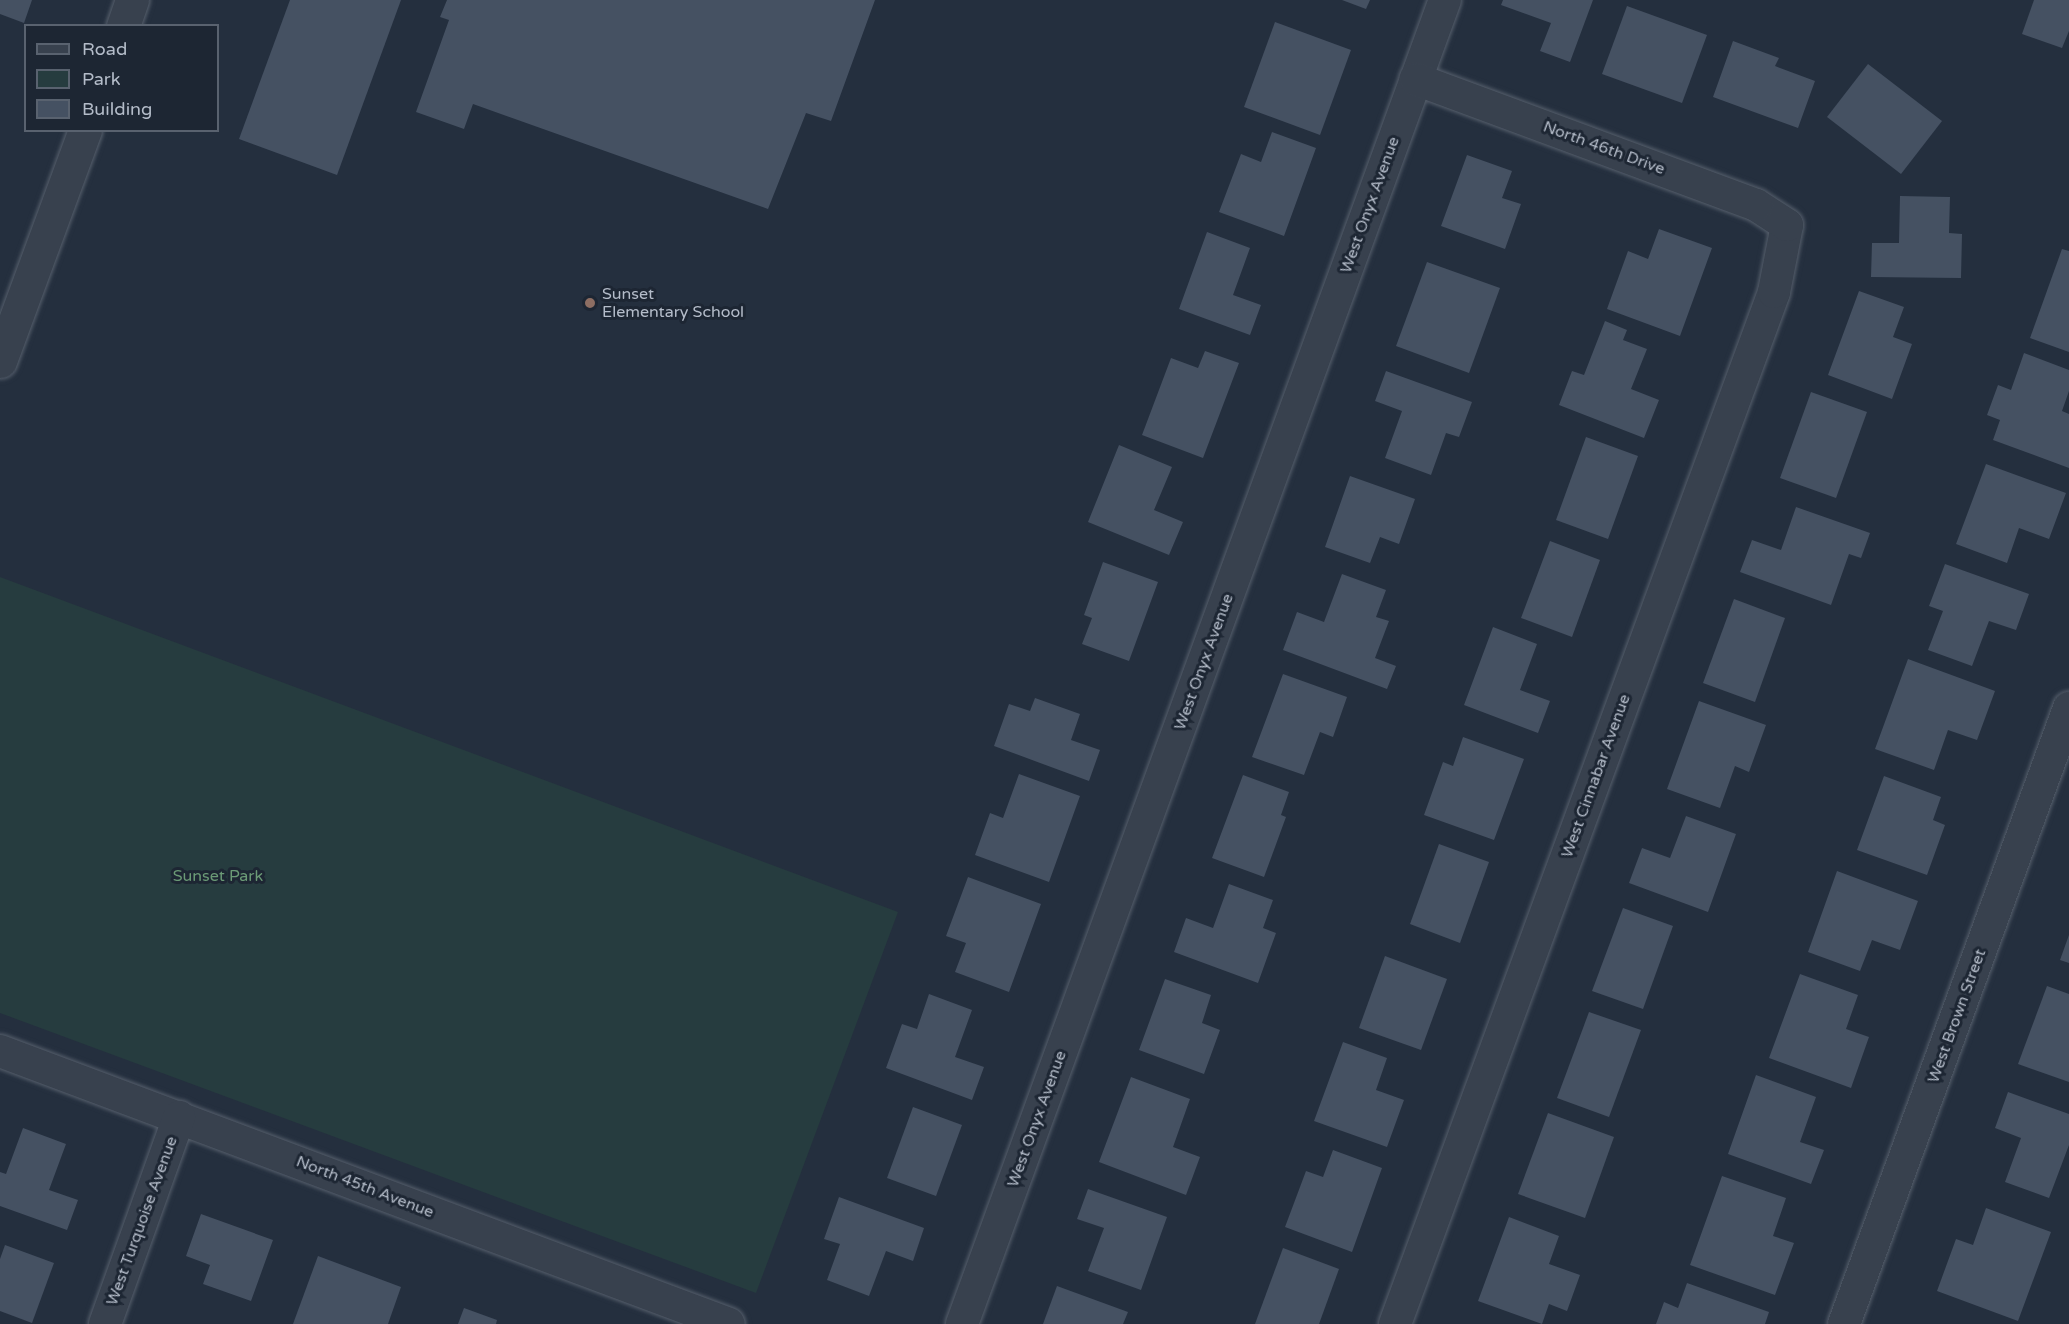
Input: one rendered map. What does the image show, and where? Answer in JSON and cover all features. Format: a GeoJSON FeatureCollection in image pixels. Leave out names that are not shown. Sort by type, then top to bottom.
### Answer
{"type":"FeatureCollection","features":[{"type":"Feature","properties":{"kind":"street"},"geometry":{"type":"LineString","coordinates":[[124,24],[132,0]]}},
{"type":"Feature","properties":{"kind":"street","name":"West Onyx Avenue"},"geometry":{"type":"LineString","coordinates":[[962,1324],[1445,0]]}},
{"type":"Feature","properties":{"kind":"street","name":"North 46th Drive"},"geometry":{"type":"LineString","coordinates":[[1416,79],[1756,205],[1787,225]]}},
{"type":"Feature","properties":{"kind":"street"},"geometry":{"type":"LineString","coordinates":[[0,361],[84,132]]}},
{"type":"Feature","properties":{"kind":"street","name":"West Cinnabar Avenue"},"geometry":{"type":"LineString","coordinates":[[1395,1324],[1774,292],[1787,225]]}},
{"type":"Feature","properties":{"kind":"street","name":"West Brown Street"},"geometry":{"type":"LineString","coordinates":[[1844,1324],[2069,708]]}},
{"type":"Feature","properties":{"kind":"street","name":"North 45th Avenue"},"geometry":{"type":"LineString","coordinates":[[0,1051],[729,1324]]}},
{"type":"Feature","properties":{"kind":"street","name":"West Turquoise Avenue"},"geometry":{"type":"LineString","coordinates":[[105,1324],[178,1117]]}},
{"type":"Feature","properties":{"kind":"green space","name":"Sunset Park"},"geometry":{"type":"Polygon","coordinates":[[[0,577],[898,912],[756,1293],[0,1013],[0,577]]]}},
{"type":"Feature","properties":{"kind":"building"},"geometry":{"type":"Polygon","coordinates":[[[0,0],[32,0],[24,23],[0,14],[0,0]]]}},
{"type":"Feature","properties":{"kind":"building"},"geometry":{"type":"Polygon","coordinates":[[[290,0],[401,0],[337,175],[239,139],[290,0]]]}},
{"type":"Feature","properties":{"kind":"building"},"geometry":{"type":"Polygon","coordinates":[[[447,0],[875,0],[831,121],[806,113],[768,209],[473,104],[464,129],[416,112],[449,20],[440,17],[447,0]]]}},
{"type":"Feature","properties":{"kind":"building"},"geometry":{"type":"Polygon","coordinates":[[[1342,0],[1370,0],[1366,9],[1342,0]]]}},
{"type":"Feature","properties":{"kind":"building"},"geometry":{"type":"Polygon","coordinates":[[[1503,0],[1593,0],[1570,62],[1540,51],[1551,23],[1501,5],[1503,0]]]}},
{"type":"Feature","properties":{"kind":"building"},"geometry":{"type":"Polygon","coordinates":[[[2034,0],[2069,0],[2069,31],[2062,48],[2022,34],[2034,0]]]}},
{"type":"Feature","properties":{"kind":"building"},"geometry":{"type":"Polygon","coordinates":[[[1627,6],[1707,35],[1682,103],[1602,74],[1627,6]]]}},
{"type":"Feature","properties":{"kind":"building"},"geometry":{"type":"Polygon","coordinates":[[[1275,22],[1351,50],[1320,135],[1244,107],[1275,22]]]}},
{"type":"Feature","properties":{"kind":"building"},"geometry":{"type":"Polygon","coordinates":[[[1733,41],[1779,58],[1775,66],[1815,81],[1798,128],[1713,97],[1733,41]]]}},
{"type":"Feature","properties":{"kind":"building"},"geometry":{"type":"Polygon","coordinates":[[[1868,64],[1942,121],[1901,174],[1827,117],[1868,64]]]}},
{"type":"Feature","properties":{"kind":"building"},"geometry":{"type":"Polygon","coordinates":[[[1272,132],[1316,148],[1284,236],[1219,212],[1241,154],[1261,162],[1272,132]]]}},
{"type":"Feature","properties":{"kind":"building"},"geometry":{"type":"Polygon","coordinates":[[[1467,155],[1512,171],[1502,198],[1521,204],[1505,249],[1441,226],[1467,155]]]}},
{"type":"Feature","properties":{"kind":"building"},"geometry":{"type":"Polygon","coordinates":[[[1900,196],[1950,197],[1949,233],[1962,234],[1961,278],[1871,277],[1872,243],[1899,243],[1900,196]]]}},
{"type":"Feature","properties":{"kind":"building"},"geometry":{"type":"Polygon","coordinates":[[[1659,229],[1712,248],[1680,336],[1607,309],[1628,251],[1648,259],[1659,229]]]}},
{"type":"Feature","properties":{"kind":"building"},"geometry":{"type":"Polygon","coordinates":[[[1207,232],[1250,248],[1233,295],[1261,305],[1250,335],[1179,309],[1207,232]]]}},
{"type":"Feature","properties":{"kind":"building"},"geometry":{"type":"Polygon","coordinates":[[[2062,249],[2069,251],[2069,352],[2030,338],[2062,249]]]}},
{"type":"Feature","properties":{"kind":"building"},"geometry":{"type":"Polygon","coordinates":[[[1427,262],[1500,288],[1469,373],[1396,346],[1427,262]]]}},
{"type":"Feature","properties":{"kind":"building"},"geometry":{"type":"Polygon","coordinates":[[[1859,291],[1904,307],[1893,337],[1912,344],[1892,399],[1828,375],[1859,291]]]}},
{"type":"Feature","properties":{"kind":"building"},"geometry":{"type":"Polygon","coordinates":[[[1605,321],[1627,330],[1623,340],[1647,349],[1631,389],[1659,400],[1644,438],[1559,405],[1572,371],[1584,375],[1605,321]]]}},
{"type":"Feature","properties":{"kind":"building"},"geometry":{"type":"Polygon","coordinates":[[[1205,351],[1239,363],[1203,458],[1142,435],[1171,358],[1198,368],[1205,351]]]}},
{"type":"Feature","properties":{"kind":"building"},"geometry":{"type":"Polygon","coordinates":[[[2024,353],[2069,370],[2069,391],[2062,411],[2069,414],[2069,468],[1993,440],[2000,420],[1987,415],[1998,385],[2011,390],[2024,353]]]}},
{"type":"Feature","properties":{"kind":"building"},"geometry":{"type":"Polygon","coordinates":[[[1386,371],[1472,402],[1459,437],[1446,433],[1431,475],[1385,458],[1402,411],[1375,401],[1386,371]]]}},
{"type":"Feature","properties":{"kind":"building"},"geometry":{"type":"Polygon","coordinates":[[[1811,392],[1867,412],[1836,498],[1780,478],[1811,392]]]}},
{"type":"Feature","properties":{"kind":"building"},"geometry":{"type":"Polygon","coordinates":[[[1586,437],[1638,456],[1608,539],[1556,520],[1586,437]]]}},
{"type":"Feature","properties":{"kind":"building"},"geometry":{"type":"Polygon","coordinates":[[[1119,445],[1172,467],[1154,510],[1183,522],[1169,555],[1088,522],[1119,445]]]}},
{"type":"Feature","properties":{"kind":"building"},"geometry":{"type":"Polygon","coordinates":[[[1986,464],[2066,493],[2049,539],[2019,528],[2007,563],[1956,544],[1986,464]]]}},
{"type":"Feature","properties":{"kind":"building"},"geometry":{"type":"Polygon","coordinates":[[[1350,476],[1415,499],[1399,544],[1380,537],[1370,563],[1325,547],[1350,476]]]}},
{"type":"Feature","properties":{"kind":"building"},"geometry":{"type":"Polygon","coordinates":[[[1796,507],[1870,533],[1861,558],[1849,554],[1831,605],[1740,572],[1752,540],[1781,550],[1796,507]]]}},
{"type":"Feature","properties":{"kind":"building"},"geometry":{"type":"Polygon","coordinates":[[[1550,541],[1600,560],[1572,637],[1521,618],[1550,541]]]}},
{"type":"Feature","properties":{"kind":"building"},"geometry":{"type":"Polygon","coordinates":[[[1103,562],[1158,582],[1129,661],[1082,644],[1092,618],[1084,615],[1103,562]]]}},
{"type":"Feature","properties":{"kind":"building"},"geometry":{"type":"Polygon","coordinates":[[[1945,564],[2029,594],[2016,630],[1989,621],[1972,666],[1928,650],[1943,611],[1929,606],[1945,564]]]}},
{"type":"Feature","properties":{"kind":"building"},"geometry":{"type":"Polygon","coordinates":[[[1342,574],[1386,590],[1376,617],[1389,621],[1375,658],[1396,666],[1387,689],[1283,650],[1297,612],[1324,622],[1342,574]]]}},
{"type":"Feature","properties":{"kind":"building"},"geometry":{"type":"Polygon","coordinates":[[[1734,599],[1785,618],[1755,702],[1703,683],[1734,599]]]}},
{"type":"Feature","properties":{"kind":"building"},"geometry":{"type":"Polygon","coordinates":[[[1493,627],[1537,644],[1520,690],[1550,701],[1538,733],[1464,705],[1493,627]]]}},
{"type":"Feature","properties":{"kind":"building"},"geometry":{"type":"Polygon","coordinates":[[[1908,659],[1995,691],[1977,740],[1948,730],[1934,770],[1875,749],[1908,659]]]}},
{"type":"Feature","properties":{"kind":"building"},"geometry":{"type":"Polygon","coordinates":[[[1283,674],[1347,697],[1333,737],[1320,732],[1304,775],[1252,757],[1283,674]]]}},
{"type":"Feature","properties":{"kind":"building"},"geometry":{"type":"Polygon","coordinates":[[[1035,698],[1080,714],[1071,740],[1100,750],[1089,781],[994,746],[1009,704],[1030,711],[1035,698]]]}},
{"type":"Feature","properties":{"kind":"building"},"geometry":{"type":"Polygon","coordinates":[[[1699,701],[1766,725],[1749,772],[1735,766],[1720,808],[1667,789],[1699,701]]]}},
{"type":"Feature","properties":{"kind":"building"},"geometry":{"type":"Polygon","coordinates":[[[1463,737],[1524,759],[1494,840],[1424,815],[1443,762],[1453,766],[1463,737]]]}},
{"type":"Feature","properties":{"kind":"building"},"geometry":{"type":"Polygon","coordinates":[[[1019,774],[1080,796],[1049,882],[975,855],[990,813],[1003,818],[1019,774]]]}},
{"type":"Feature","properties":{"kind":"building"},"geometry":{"type":"Polygon","coordinates":[[[1243,775],[1289,792],[1281,815],[1286,817],[1264,877],[1212,858],[1243,775]]]}},
{"type":"Feature","properties":{"kind":"building"},"geometry":{"type":"Polygon","coordinates":[[[1884,776],[1941,797],[1933,820],[1945,825],[1927,875],[1857,850],[1884,776]]]}},
{"type":"Feature","properties":{"kind":"building"},"geometry":{"type":"Polygon","coordinates":[[[1686,816],[1736,834],[1708,912],[1629,883],[1642,848],[1670,858],[1686,816]]]}},
{"type":"Feature","properties":{"kind":"building"},"geometry":{"type":"Polygon","coordinates":[[[1439,844],[1489,862],[1460,943],[1410,924],[1439,844]]]}},
{"type":"Feature","properties":{"kind":"building"},"geometry":{"type":"Polygon","coordinates":[[[1837,871],[1918,901],[1900,950],[1872,940],[1860,971],[1808,952],[1837,871]]]}},
{"type":"Feature","properties":{"kind":"building"},"geometry":{"type":"Polygon","coordinates":[[[968,877],[1041,904],[1009,992],[955,972],[966,943],[946,936],[968,877]]]}},
{"type":"Feature","properties":{"kind":"building"},"geometry":{"type":"Polygon","coordinates":[[[1229,884],[1273,900],[1263,928],[1276,933],[1258,983],[1174,952],[1186,918],[1213,928],[1229,884]]]}},
{"type":"Feature","properties":{"kind":"building"},"geometry":{"type":"Polygon","coordinates":[[[1623,908],[1673,926],[1643,1009],[1592,991],[1623,908]]]}},
{"type":"Feature","properties":{"kind":"building"},"geometry":{"type":"Polygon","coordinates":[[[2069,935],[2069,963],[2060,960],[2069,935]]]}},
{"type":"Feature","properties":{"kind":"building"},"geometry":{"type":"Polygon","coordinates":[[[1385,956],[1447,979],[1421,1050],[1359,1028],[1385,956]]]}},
{"type":"Feature","properties":{"kind":"building"},"geometry":{"type":"Polygon","coordinates":[[[1800,974],[1858,995],[1846,1029],[1869,1037],[1851,1088],[1769,1058],[1800,974]]]}},
{"type":"Feature","properties":{"kind":"building"},"geometry":{"type":"Polygon","coordinates":[[[1165,979],[1211,995],[1202,1023],[1220,1030],[1204,1074],[1139,1050],[1165,979]]]}},
{"type":"Feature","properties":{"kind":"building"},"geometry":{"type":"Polygon","coordinates":[[[2047,986],[2069,994],[2069,1082],[2018,1064],[2047,986]]]}},
{"type":"Feature","properties":{"kind":"building"},"geometry":{"type":"Polygon","coordinates":[[[929,994],[972,1010],[955,1057],[984,1067],[972,1100],[886,1068],[902,1024],[917,1029],[929,994]]]}},
{"type":"Feature","properties":{"kind":"building"},"geometry":{"type":"Polygon","coordinates":[[[1589,1012],[1641,1030],[1609,1117],[1557,1098],[1589,1012]]]}},
{"type":"Feature","properties":{"kind":"building"},"geometry":{"type":"Polygon","coordinates":[[[1343,1042],[1387,1058],[1376,1090],[1404,1100],[1387,1147],[1314,1121],[1343,1042]]]}},
{"type":"Feature","properties":{"kind":"building"},"geometry":{"type":"Polygon","coordinates":[[[1756,1075],[1816,1097],[1800,1142],[1824,1150],[1811,1184],[1728,1154],[1756,1075]]]}},
{"type":"Feature","properties":{"kind":"building"},"geometry":{"type":"Polygon","coordinates":[[[1131,1077],[1190,1099],[1173,1147],[1200,1157],[1186,1195],[1099,1162],[1131,1077]]]}},
{"type":"Feature","properties":{"kind":"building"},"geometry":{"type":"Polygon","coordinates":[[[2008,1092],[2069,1114],[2069,1145],[2049,1198],[2005,1182],[2021,1138],[1995,1128],[2008,1092]]]}},
{"type":"Feature","properties":{"kind":"building"},"geometry":{"type":"Polygon","coordinates":[[[913,1107],[962,1125],[936,1196],[887,1178],[913,1107]]]}},
{"type":"Feature","properties":{"kind":"building"},"geometry":{"type":"Polygon","coordinates":[[[1548,1113],[1614,1137],[1585,1218],[1518,1194],[1548,1113]]]}},
{"type":"Feature","properties":{"kind":"building"},"geometry":{"type":"Polygon","coordinates":[[[23,1128],[66,1144],[49,1190],[78,1200],[67,1230],[0,1206],[0,1172],[6,1174],[23,1128]]]}},
{"type":"Feature","properties":{"kind":"building"},"geometry":{"type":"Polygon","coordinates":[[[1333,1150],[1382,1168],[1352,1252],[1285,1227],[1306,1171],[1323,1177],[1333,1150]]]}},
{"type":"Feature","properties":{"kind":"building"},"geometry":{"type":"Polygon","coordinates":[[[1722,1176],[1786,1198],[1773,1236],[1794,1243],[1775,1295],[1690,1265],[1722,1176]]]}},
{"type":"Feature","properties":{"kind":"building"},"geometry":{"type":"Polygon","coordinates":[[[1088,1189],[1167,1217],[1141,1290],[1088,1271],[1104,1228],[1077,1219],[1088,1189]]]}},
{"type":"Feature","properties":{"kind":"building"},"geometry":{"type":"Polygon","coordinates":[[[839,1197],[924,1228],[913,1261],[886,1251],[869,1296],[827,1280],[840,1244],[824,1239],[839,1197]]]}},
{"type":"Feature","properties":{"kind":"building"},"geometry":{"type":"Polygon","coordinates":[[[1986,1208],[2051,1232],[2018,1321],[1937,1291],[1956,1239],[1973,1245],[1986,1208]]]}},
{"type":"Feature","properties":{"kind":"building"},"geometry":{"type":"Polygon","coordinates":[[[201,1214],[273,1240],[251,1301],[203,1284],[210,1265],[186,1256],[201,1214]]]}},
{"type":"Feature","properties":{"kind":"building"},"geometry":{"type":"Polygon","coordinates":[[[1509,1217],[1559,1236],[1549,1264],[1580,1275],[1567,1311],[1549,1304],[1542,1324],[1478,1301],[1509,1217]]]}},
{"type":"Feature","properties":{"kind":"building"},"geometry":{"type":"Polygon","coordinates":[[[5,1245],[54,1263],[32,1323],[0,1311],[0,1259],[5,1245]]]}},
{"type":"Feature","properties":{"kind":"building"},"geometry":{"type":"Polygon","coordinates":[[[1283,1248],[1339,1269],[1319,1324],[1255,1324],[1283,1248]]]}},
{"type":"Feature","properties":{"kind":"building"},"geometry":{"type":"Polygon","coordinates":[[[318,1256],[401,1287],[388,1324],[293,1324],[318,1256]]]}},
{"type":"Feature","properties":{"kind":"building"},"geometry":{"type":"Polygon","coordinates":[[[1687,1283],[1769,1312],[1765,1324],[1656,1324],[1664,1302],[1678,1308],[1687,1283]]]}},
{"type":"Feature","properties":{"kind":"building"},"geometry":{"type":"Polygon","coordinates":[[[1057,1286],[1128,1312],[1123,1324],[1043,1324],[1057,1286]]]}},
{"type":"Feature","properties":{"kind":"building"},"geometry":{"type":"Polygon","coordinates":[[[464,1308],[497,1320],[496,1324],[458,1324],[464,1308]]]}},
{"type":"Feature","properties":{"kind":"place","name":"Sunset Elementary School"},"geometry":{"type":"Point","coordinates":[590,303]}}]}
